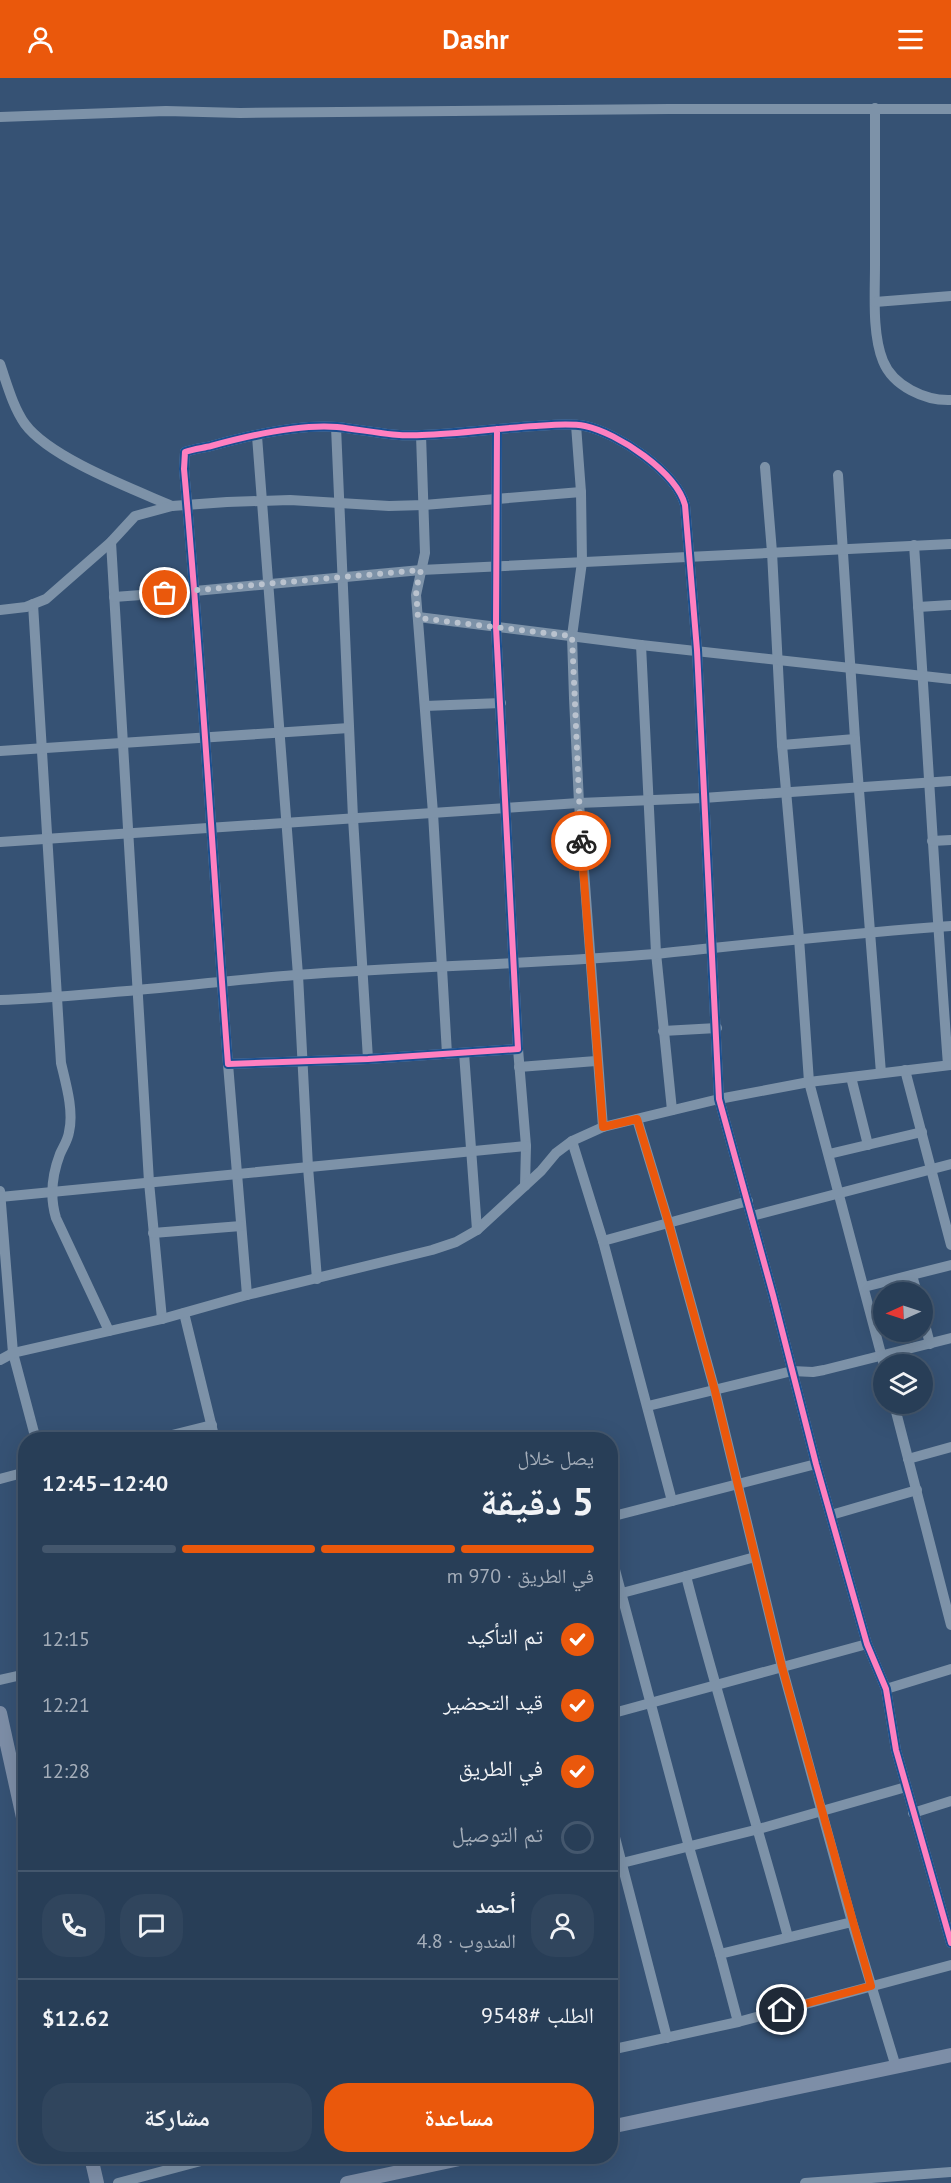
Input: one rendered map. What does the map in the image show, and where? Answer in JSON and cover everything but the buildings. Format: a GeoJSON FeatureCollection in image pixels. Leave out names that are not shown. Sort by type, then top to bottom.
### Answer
{"type":"FeatureCollection","features":[{"type":"Feature","properties":{"kind":"main road"},"geometry":{"type":"LineString","coordinates":[[0,1713],[18,1795]]}},
{"type":"Feature","properties":{"kind":"main road"},"geometry":{"type":"LineString","coordinates":[[618,2125],[951,2055]]}},
{"type":"Feature","properties":{"kind":"main road"},"geometry":{"type":"LineString","coordinates":[[93,2164],[97,2183]]}},
{"type":"Feature","properties":{"kind":"main road"},"geometry":{"type":"LineString","coordinates":[[347,2183],[436,2164]]}},
{"type":"Feature","properties":{"kind":"street"},"geometry":{"type":"LineString","coordinates":[[875,108],[875,302],[878,343],[883,362],[891,374],[906,387],[926,397],[951,400]]}},
{"type":"Feature","properties":{"kind":"street"},"geometry":{"type":"LineString","coordinates":[[0,117],[166,111],[240,113],[951,109]]}},
{"type":"Feature","properties":{"kind":"street"},"geometry":{"type":"LineString","coordinates":[[875,302],[951,296]]}},
{"type":"Feature","properties":{"kind":"street"},"geometry":{"type":"LineString","coordinates":[[0,364],[18,412],[33,432],[78,462],[110,479],[172,506]]}},
{"type":"Feature","properties":{"kind":"street"},"geometry":{"type":"LineString","coordinates":[[576,425],[581,492],[582,562],[572,636],[579,803],[596,1061],[603,1127]]}},
{"type":"Feature","properties":{"kind":"street"},"geometry":{"type":"LineString","coordinates":[[247,1295],[209,827],[195,591],[184,469],[185,453],[302,428],[336,427],[385,434],[421,435],[576,425],[604,432],[636,449],[677,487],[683,496],[691,556],[697,650],[719,1099],[752,1216],[816,1464],[867,1644],[886,1689],[896,1750],[951,1943]]}},
{"type":"Feature","properties":{"kind":"street"},"geometry":{"type":"LineString","coordinates":[[336,427],[353,818],[368,1059]]}},
{"type":"Feature","properties":{"kind":"street"},"geometry":{"type":"LineString","coordinates":[[497,429],[496,627],[513,964],[526,1146],[525,1186]]}},
{"type":"Feature","properties":{"kind":"street"},"geometry":{"type":"LineString","coordinates":[[421,435],[426,553],[416,590],[433,813],[447,1054]]}},
{"type":"Feature","properties":{"kind":"street"},"geometry":{"type":"LineString","coordinates":[[257,436],[298,975],[308,1167],[317,1279]]}},
{"type":"Feature","properties":{"kind":"street"},"geometry":{"type":"LineString","coordinates":[[765,466],[782,745],[800,938],[808,1082],[881,1354]]}},
{"type":"Feature","properties":{"kind":"street"},"geometry":{"type":"LineString","coordinates":[[838,475],[880,1073]]}},
{"type":"Feature","properties":{"kind":"street"},"geometry":{"type":"LineString","coordinates":[[0,610],[33,604],[46,599],[111,542],[135,516],[172,506],[261,501],[424,506],[581,492]]}},
{"type":"Feature","properties":{"kind":"street"},"geometry":{"type":"LineString","coordinates":[[111,542],[149,1182],[162,1319]]}},
{"type":"Feature","properties":{"kind":"street"},"geometry":{"type":"LineString","coordinates":[[114,597],[421,570],[951,544]]}},
{"type":"Feature","properties":{"kind":"street"},"geometry":{"type":"LineString","coordinates":[[0,1360],[13,1353],[162,1319],[247,1295],[432,1251],[456,1242],[477,1230],[525,1186],[551,1158],[572,1141],[603,1127],[719,1099],[808,1082],[950,1065],[932,841],[924,676],[914,545]]}},
{"type":"Feature","properties":{"kind":"street"},"geometry":{"type":"LineString","coordinates":[[33,604],[61,1063],[67,1093],[70,1132],[59,1156],[52,1191],[53,1206],[56,1218],[109,1331]]}},
{"type":"Feature","properties":{"kind":"street"},"geometry":{"type":"LineString","coordinates":[[918,607],[951,605]]}},
{"type":"Feature","properties":{"kind":"street"},"geometry":{"type":"LineString","coordinates":[[418,618],[951,679]]}},
{"type":"Feature","properties":{"kind":"street"},"geometry":{"type":"LineString","coordinates":[[641,645],[656,953],[672,1110]]}},
{"type":"Feature","properties":{"kind":"street"},"geometry":{"type":"LineString","coordinates":[[425,706],[501,703]]}},
{"type":"Feature","properties":{"kind":"street"},"geometry":{"type":"LineString","coordinates":[[0,752],[42,747],[122,744],[349,728]]}},
{"type":"Feature","properties":{"kind":"street"},"geometry":{"type":"LineString","coordinates":[[782,745],[855,739]]}},
{"type":"Feature","properties":{"kind":"street"},"geometry":{"type":"LineString","coordinates":[[0,842],[579,803],[704,798],[951,781]]}},
{"type":"Feature","properties":{"kind":"street"},"geometry":{"type":"LineString","coordinates":[[932,841],[951,840]]}},
{"type":"Feature","properties":{"kind":"street"},"geometry":{"type":"LineString","coordinates":[[0,1000],[298,975],[513,964],[656,953],[800,938],[951,926]]}},
{"type":"Feature","properties":{"kind":"street"},"geometry":{"type":"LineString","coordinates":[[663,1031],[717,1028]]}},
{"type":"Feature","properties":{"kind":"street"},"geometry":{"type":"LineString","coordinates":[[228,1064],[368,1059],[518,1049]]}},
{"type":"Feature","properties":{"kind":"street"},"geometry":{"type":"LineString","coordinates":[[464,1053],[477,1230]]}},
{"type":"Feature","properties":{"kind":"street"},"geometry":{"type":"LineString","coordinates":[[519,1067],[596,1061]]}},
{"type":"Feature","properties":{"kind":"street"},"geometry":{"type":"LineString","coordinates":[[905,1070],[951,1245]]}},
{"type":"Feature","properties":{"kind":"street"},"geometry":{"type":"LineString","coordinates":[[851,1077],[868,1145]]}},
{"type":"Feature","properties":{"kind":"street"},"geometry":{"type":"LineString","coordinates":[[637,1119],[715,1391],[782,1667],[820,1810],[896,2067]]}},
{"type":"Feature","properties":{"kind":"street"},"geometry":{"type":"LineString","coordinates":[[829,1154],[922,1132]]}},
{"type":"Feature","properties":{"kind":"street"},"geometry":{"type":"LineString","coordinates":[[572,1141],[603,1240],[672,1501]]}},
{"type":"Feature","properties":{"kind":"street"},"geometry":{"type":"LineString","coordinates":[[0,1197],[526,1146]]}},
{"type":"Feature","properties":{"kind":"street"},"geometry":{"type":"LineString","coordinates":[[752,1216],[951,1164]]}},
{"type":"Feature","properties":{"kind":"street"},"geometry":{"type":"LineString","coordinates":[[0,1191],[13,1353],[34,1432]]}},
{"type":"Feature","properties":{"kind":"street"},"geometry":{"type":"LineString","coordinates":[[603,1240],[748,1201]]}},
{"type":"Feature","properties":{"kind":"street"},"geometry":{"type":"LineString","coordinates":[[153,1233],[241,1226]]}},
{"type":"Feature","properties":{"kind":"street"},"geometry":{"type":"LineString","coordinates":[[864,1287],[951,1264]]}},
{"type":"Feature","properties":{"kind":"street"},"geometry":{"type":"LineString","coordinates":[[912,1275],[914,1282]]}},
{"type":"Feature","properties":{"kind":"street"},"geometry":{"type":"LineString","coordinates":[[184,1313],[213,1432]]}},
{"type":"Feature","properties":{"kind":"street"},"geometry":{"type":"LineString","coordinates":[[900,1354],[951,1338]]}},
{"type":"Feature","properties":{"kind":"street"},"geometry":{"type":"LineString","coordinates":[[648,1406],[792,1371],[813,1372],[873,1362]]}},
{"type":"Feature","properties":{"kind":"street"},"geometry":{"type":"LineString","coordinates":[[897,1414],[946,1583],[951,1626]]}},
{"type":"Feature","properties":{"kind":"street"},"geometry":{"type":"LineString","coordinates":[[184,1432],[212,1425]]}},
{"type":"Feature","properties":{"kind":"street"},"geometry":{"type":"LineString","coordinates":[[908,1459],[951,1447]]}},
{"type":"Feature","properties":{"kind":"street"},"geometry":{"type":"LineString","coordinates":[[618,1515],[816,1464]]}},
{"type":"Feature","properties":{"kind":"street"},"geometry":{"type":"LineString","coordinates":[[0,1479],[18,1474]]}},
{"type":"Feature","properties":{"kind":"street"},"geometry":{"type":"LineString","coordinates":[[831,1515],[917,1490]]}},
{"type":"Feature","properties":{"kind":"street"},"geometry":{"type":"LineString","coordinates":[[622,1593],[755,1557]]}},
{"type":"Feature","properties":{"kind":"street"},"geometry":{"type":"LineString","coordinates":[[686,1576],[714,1684],[759,1829],[788,1937]]}},
{"type":"Feature","properties":{"kind":"street"},"geometry":{"type":"LineString","coordinates":[[618,1579],[738,2022]]}},
{"type":"Feature","properties":{"kind":"street"},"geometry":{"type":"LineString","coordinates":[[618,1711],[867,1644]]}},
{"type":"Feature","properties":{"kind":"street"},"geometry":{"type":"LineString","coordinates":[[886,1689],[951,1669]]}},
{"type":"Feature","properties":{"kind":"street"},"geometry":{"type":"LineString","coordinates":[[0,1680],[18,1676]]}},
{"type":"Feature","properties":{"kind":"street"},"geometry":{"type":"LineString","coordinates":[[618,1864],[759,1829],[906,1787]]}},
{"type":"Feature","properties":{"kind":"street"},"geometry":{"type":"LineString","coordinates":[[913,1813],[951,1801]]}},
{"type":"Feature","properties":{"kind":"street"},"geometry":{"type":"LineString","coordinates":[[618,1846],[667,2038]]}},
{"type":"Feature","properties":{"kind":"street"},"geometry":{"type":"LineString","coordinates":[[720,1954],[852,1922]]}},
{"type":"Feature","properties":{"kind":"street"},"geometry":{"type":"LineString","coordinates":[[618,2048],[738,2022],[951,1965]]}},
{"type":"Feature","properties":{"kind":"street"},"geometry":{"type":"LineString","coordinates":[[118,2183],[182,2164]]}},
{"type":"Feature","properties":{"kind":"street"},"geometry":{"type":"LineString","coordinates":[[805,2183],[892,2180],[951,2172]]}},
{"type":"Feature","properties":{"kind":"cycle path"},"geometry":{"type":"LineString","coordinates":[[497,429],[496,627],[518,1049],[368,1059],[228,1064],[184,469],[185,452],[241,438],[307,427],[337,427],[411,435],[548,425],[573,425],[598,430],[629,445],[658,467],[679,492],[685,505],[697,650],[719,1099],[773,1295],[816,1464],[867,1644],[886,1689],[896,1750],[951,1943]]}},
{"type":"Feature","properties":{"kind":"way so far"},"geometry":{"type":"LineString","coordinates":[[165,593],[421,570],[416,590],[418,618],[572,636],[581,841]]}},
{"type":"Feature","properties":{"kind":"route"},"geometry":{"type":"LineString","coordinates":[[581,841],[596,1061],[603,1127],[637,1119],[715,1391],[782,1667],[820,1810],[871,1986],[782,2010]]}}]}
